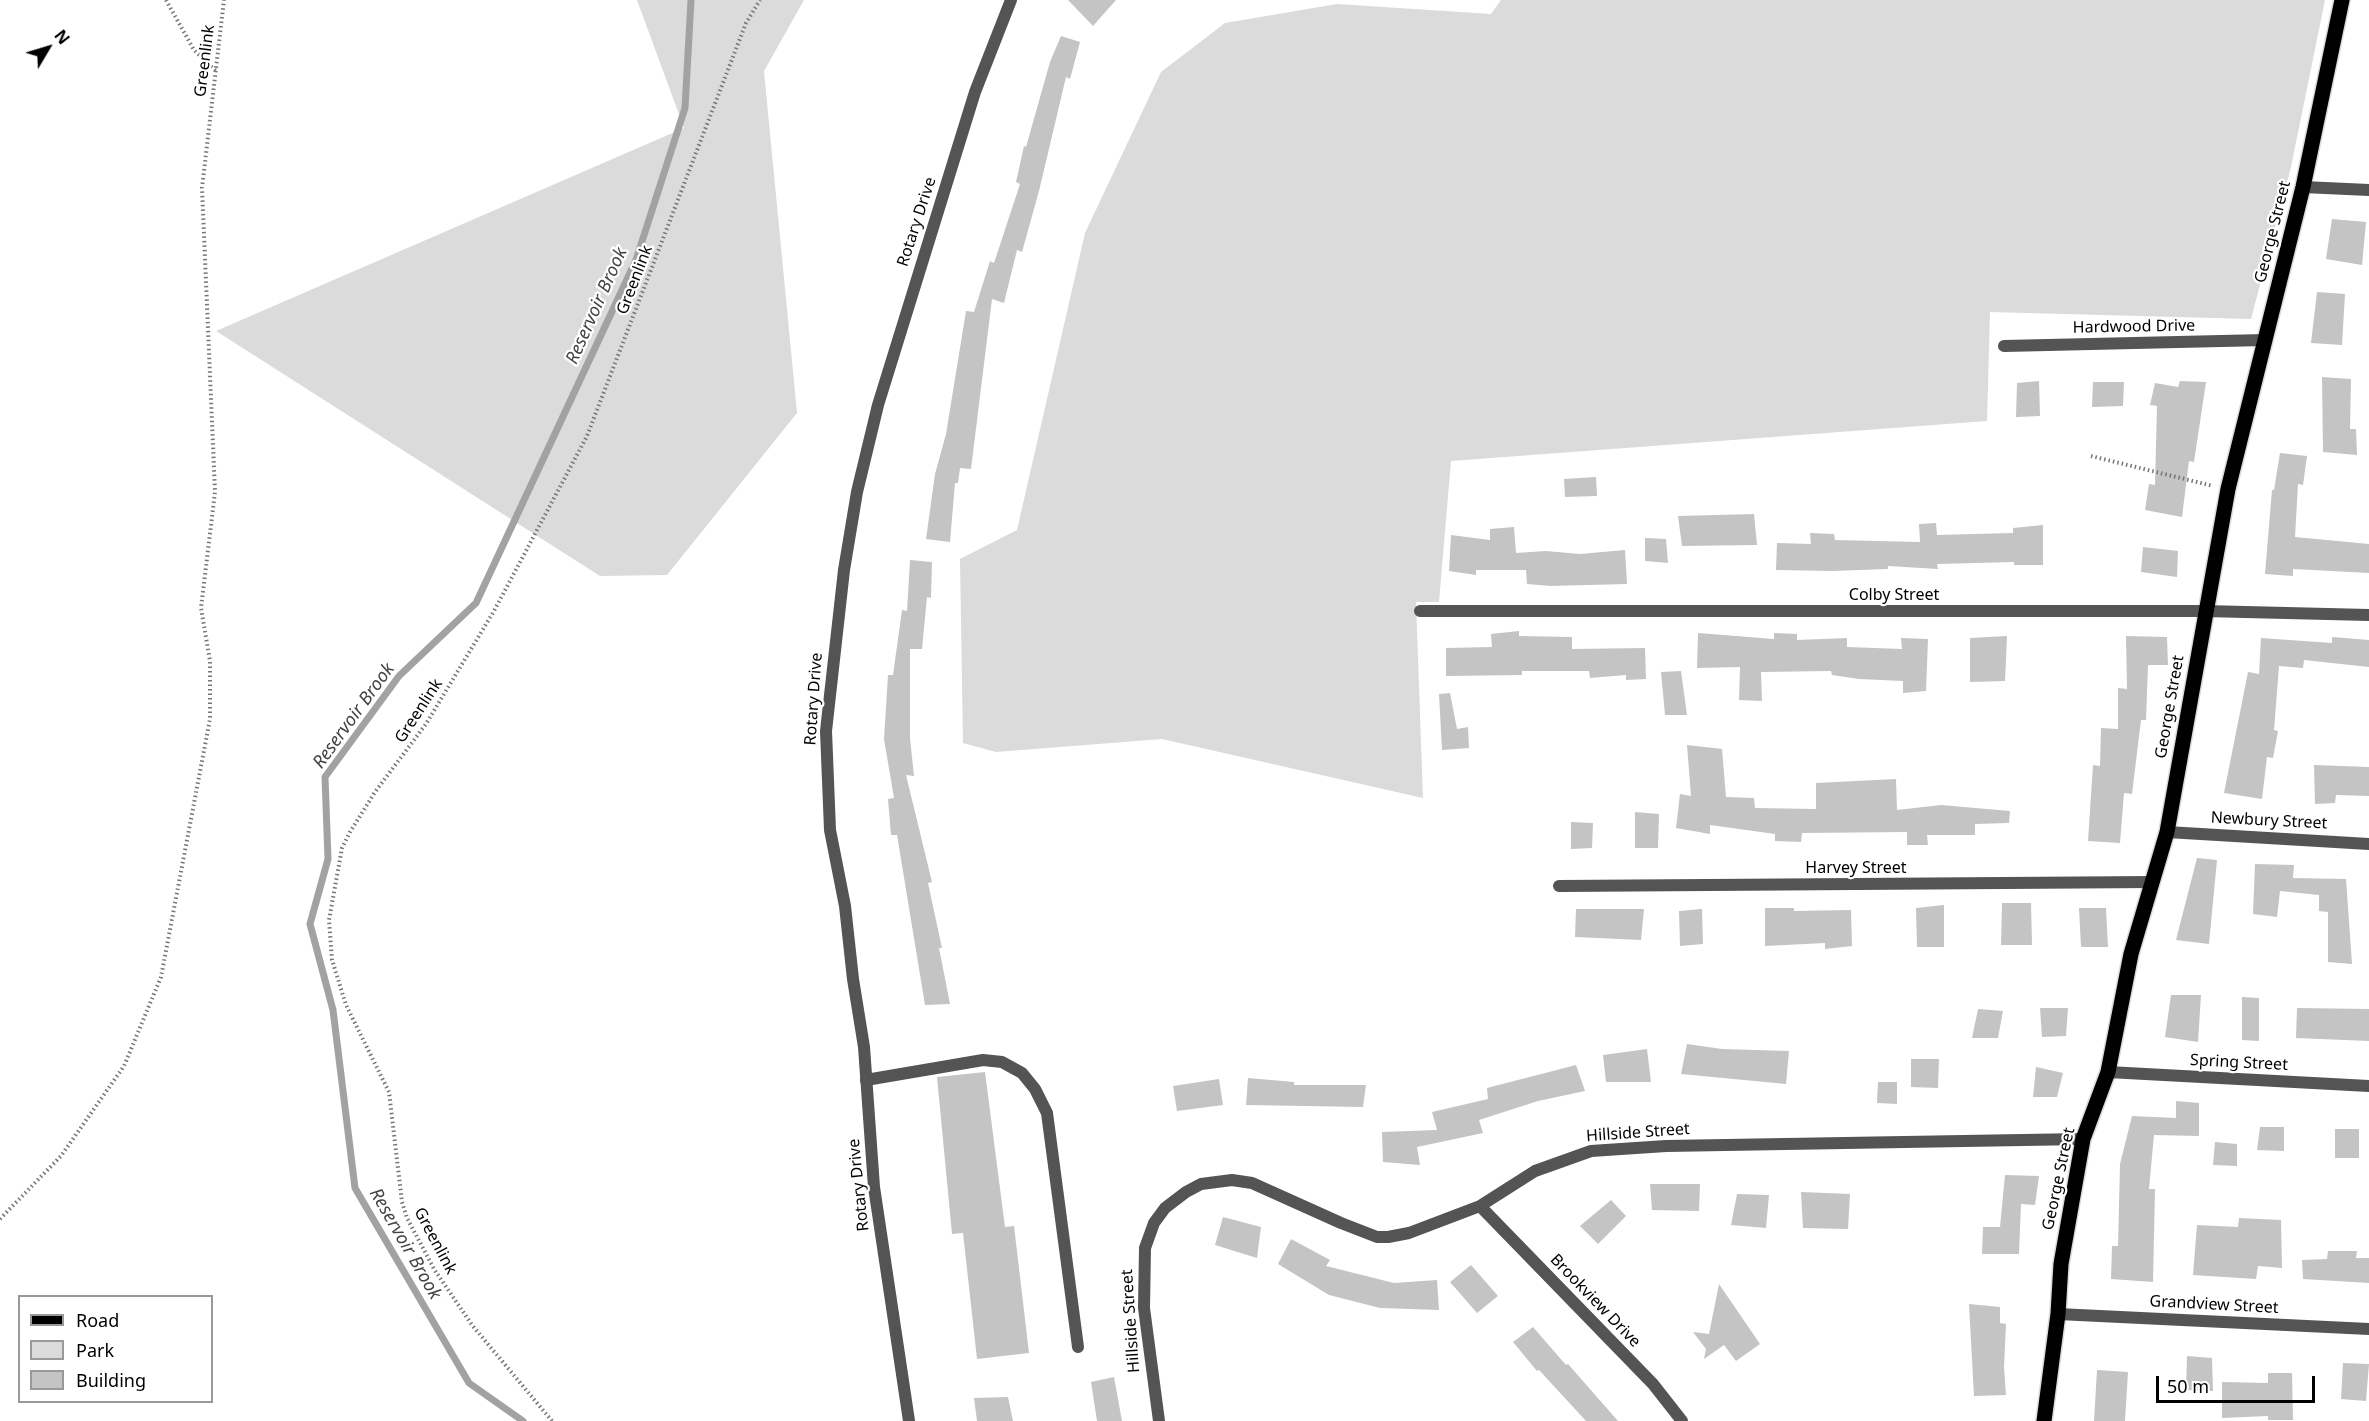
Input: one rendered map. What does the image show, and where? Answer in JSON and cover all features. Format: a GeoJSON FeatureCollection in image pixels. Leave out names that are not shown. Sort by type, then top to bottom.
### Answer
{"type":"FeatureCollection","features":[{"type":"Feature","properties":{"kind":"main road","name":"George Street"},"geometry":{"type":"LineString","coordinates":[[2044,1421],[2058,1314],[2067,1215],[2083,1139],[2108,1072],[2132,954],[2167,832],[2204,611],[2228,489],[2303,187],[2342,0]]}},
{"type":"Feature","properties":{"kind":"street","name":"Rotary Drive"},"geometry":{"type":"LineString","coordinates":[[909,1421],[875,1197],[866,1080],[845,906],[833,849],[827,790],[826,731],[844,570],[857,492],[878,405],[975,92],[1011,0]]}},
{"type":"Feature","properties":{"kind":"street"},"geometry":{"type":"LineString","coordinates":[[2303,187],[2369,190]]}},
{"type":"Feature","properties":{"kind":"street","name":"Hardwood Drive"},"geometry":{"type":"LineString","coordinates":[[2004,346],[2265,340]]}},
{"type":"Feature","properties":{"kind":"street","name":"Colby Street"},"geometry":{"type":"LineString","coordinates":[[1420,611],[2204,611],[2369,615]]}},
{"type":"Feature","properties":{"kind":"street","name":"Newbury Street"},"geometry":{"type":"LineString","coordinates":[[2167,832],[2369,844]]}},
{"type":"Feature","properties":{"kind":"street","name":"Harvey Street"},"geometry":{"type":"LineString","coordinates":[[1559,886],[2153,882]]}},
{"type":"Feature","properties":{"kind":"street"},"geometry":{"type":"LineString","coordinates":[[866,1080],[983,1060],[1002,1062],[1022,1073],[1035,1089],[1047,1113],[1078,1347]]}},
{"type":"Feature","properties":{"kind":"street","name":"Spring Street"},"geometry":{"type":"LineString","coordinates":[[2108,1072],[2369,1086]]}},
{"type":"Feature","properties":{"kind":"street","name":"Hillside Street"},"geometry":{"type":"LineString","coordinates":[[1158,1421],[1148,1355],[1143,1262],[1154,1223],[1174,1199],[1208,1182],[1241,1180],[1260,1185],[1369,1234],[1388,1237],[1409,1233],[1480,1206],[1516,1181],[1547,1165],[1574,1155],[1604,1149],[2083,1139]]}},
{"type":"Feature","properties":{"kind":"street","name":"Brookview Drive"},"geometry":{"type":"LineString","coordinates":[[1480,1206],[1653,1384],[1682,1421]]}},
{"type":"Feature","properties":{"kind":"street","name":"Grandview Street"},"geometry":{"type":"LineString","coordinates":[[2058,1314],[2369,1329]]}},
{"type":"Feature","properties":{"kind":"path"},"geometry":{"type":"LineString","coordinates":[[166,0],[194,50],[216,71]]}},
{"type":"Feature","properties":{"kind":"path","name":"Greenlink"},"geometry":{"type":"LineString","coordinates":[[0,1219],[61,1156],[124,1066],[161,977],[210,719],[210,661],[201,608],[215,492],[202,188],[224,0]]}},
{"type":"Feature","properties":{"kind":"path","name":"Greenlink"},"geometry":{"type":"LineString","coordinates":[[552,1421],[472,1325],[434,1269],[407,1218],[402,1202],[389,1092],[346,1005],[332,960],[329,920],[342,848],[350,832],[438,705],[494,611],[586,436],[746,23],[760,0]]}},
{"type":"Feature","properties":{"kind":"path"},"geometry":{"type":"LineString","coordinates":[[2091,456],[2228,489]]}},
{"type":"Feature","properties":{"kind":"green space"},"geometry":{"type":"Polygon","coordinates":[[[637,0],[804,0],[764,71],[797,413],[667,575],[600,576],[216,331],[684,128],[637,0]]]}},
{"type":"Feature","properties":{"kind":"green space"},"geometry":{"type":"Polygon","coordinates":[[[1501,0],[2325,0],[2291,167],[2251,319],[1990,312],[1987,421],[1451,461],[1439,602],[1416,602],[1423,798],[1162,739],[996,752],[963,743],[960,559],[1017,530],[1085,233],[1161,72],[1225,23],[1337,4],[1491,14],[1501,0]]]}},
{"type":"Feature","properties":{"kind":"building"},"geometry":{"type":"Polygon","coordinates":[[[1068,0],[1116,0],[1093,26],[1068,0]]]}},
{"type":"Feature","properties":{"kind":"building"},"geometry":{"type":"Polygon","coordinates":[[[1061,36],[1080,42],[1070,79],[1066,77],[1022,252],[1017,250],[1004,303],[992,299],[971,469],[960,468],[958,483],[955,483],[950,542],[926,539],[935,474],[946,434],[966,311],[974,312],[990,261],[994,263],[1020,184],[1016,182],[1024,146],[1026,147],[1050,62],[1061,36]]]}},
{"type":"Feature","properties":{"kind":"building"},"geometry":{"type":"Polygon","coordinates":[[[2332,219],[2366,222],[2362,265],[2326,259],[2332,219]]]}},
{"type":"Feature","properties":{"kind":"building"},"geometry":{"type":"Polygon","coordinates":[[[2317,292],[2345,294],[2342,345],[2311,343],[2317,292]]]}},
{"type":"Feature","properties":{"kind":"building"},"geometry":{"type":"Polygon","coordinates":[[[2322,377],[2351,379],[2350,429],[2356,429],[2357,455],[2323,452],[2322,377]]]}},
{"type":"Feature","properties":{"kind":"building"},"geometry":{"type":"Polygon","coordinates":[[[2039,381],[2040,416],[2016,417],[2017,383],[2039,381]]]}},
{"type":"Feature","properties":{"kind":"building"},"geometry":{"type":"Polygon","coordinates":[[[2180,381],[2206,382],[2194,462],[2189,461],[2182,517],[2145,510],[2149,484],[2155,485],[2157,406],[2150,405],[2155,383],[2178,387],[2180,381]]]}},
{"type":"Feature","properties":{"kind":"building"},"geometry":{"type":"Polygon","coordinates":[[[2093,382],[2124,382],[2123,406],[2092,407],[2093,382]]]}},
{"type":"Feature","properties":{"kind":"building"},"geometry":{"type":"Polygon","coordinates":[[[2280,453],[2307,456],[2303,485],[2298,484],[2295,537],[2369,544],[2369,573],[2293,569],[2293,576],[2265,574],[2272,490],[2274,490],[2280,453]]]}},
{"type":"Feature","properties":{"kind":"building"},"geometry":{"type":"Polygon","coordinates":[[[1596,477],[1597,496],[1565,497],[1564,479],[1596,477]]]}},
{"type":"Feature","properties":{"kind":"building"},"geometry":{"type":"Polygon","coordinates":[[[1754,514],[1757,545],[1682,546],[1678,516],[1754,514]]]}},
{"type":"Feature","properties":{"kind":"building"},"geometry":{"type":"Polygon","coordinates":[[[1936,523],[1937,535],[2013,533],[2013,528],[2043,525],[2043,565],[2014,565],[2014,562],[1937,564],[1938,569],[1888,566],[1888,569],[1832,571],[1776,570],[1777,543],[1811,544],[1810,533],[1834,534],[1835,540],[1920,542],[1919,524],[1936,523]]]}},
{"type":"Feature","properties":{"kind":"building"},"geometry":{"type":"Polygon","coordinates":[[[1514,527],[1516,553],[1546,551],[1580,554],[1625,550],[1627,584],[1550,586],[1527,584],[1526,570],[1476,570],[1476,575],[1449,571],[1451,535],[1490,540],[1490,529],[1514,527]]]}},
{"type":"Feature","properties":{"kind":"building"},"geometry":{"type":"Polygon","coordinates":[[[1645,538],[1666,539],[1668,563],[1645,561],[1645,538]]]}},
{"type":"Feature","properties":{"kind":"building"},"geometry":{"type":"Polygon","coordinates":[[[2143,547],[2178,551],[2177,577],[2141,572],[2143,547]]]}},
{"type":"Feature","properties":{"kind":"building"},"geometry":{"type":"Polygon","coordinates":[[[910,560],[932,562],[931,598],[927,597],[922,649],[910,649],[910,738],[914,776],[906,775],[932,882],[928,883],[942,948],[939,948],[950,1004],[925,1005],[897,835],[891,835],[888,799],[894,798],[884,739],[888,675],[893,675],[902,610],[907,611],[910,560]]]}},
{"type":"Feature","properties":{"kind":"building"},"geometry":{"type":"Polygon","coordinates":[[[1519,631],[1519,636],[1572,637],[1572,649],[1645,648],[1646,679],[1626,680],[1626,675],[1590,678],[1589,671],[1522,671],[1522,675],[1446,676],[1446,648],[1492,647],[1491,634],[1519,631]]]}},
{"type":"Feature","properties":{"kind":"building"},"geometry":{"type":"Polygon","coordinates":[[[1698,633],[1774,639],[1774,633],[1797,634],[1797,640],[1847,638],[1847,647],[1902,649],[1901,638],[1928,639],[1926,691],[1903,693],[1903,681],[1859,679],[1832,675],[1831,671],[1761,672],[1762,701],[1739,700],[1740,667],[1697,668],[1698,633]]]}},
{"type":"Feature","properties":{"kind":"building"},"geometry":{"type":"Polygon","coordinates":[[[2007,636],[2005,681],[1970,682],[1970,638],[2007,636]]]}},
{"type":"Feature","properties":{"kind":"building"},"geometry":{"type":"Polygon","coordinates":[[[2126,636],[2167,637],[2168,665],[2148,665],[2146,720],[2141,720],[2132,794],[2124,793],[2120,843],[2088,841],[2093,765],[2100,766],[2101,728],[2118,729],[2118,688],[2127,689],[2126,636]]]}},
{"type":"Feature","properties":{"kind":"building"},"geometry":{"type":"Polygon","coordinates":[[[2332,637],[2369,640],[2369,667],[2304,660],[2303,668],[2279,666],[2274,730],[2278,731],[2273,758],[2267,757],[2262,799],[2224,793],[2248,672],[2259,674],[2261,638],[2332,643],[2332,637]]]}},
{"type":"Feature","properties":{"kind":"building"},"geometry":{"type":"Polygon","coordinates":[[[1681,671],[1687,715],[1665,715],[1661,672],[1681,671]]]}},
{"type":"Feature","properties":{"kind":"building"},"geometry":{"type":"Polygon","coordinates":[[[1450,693],[1457,729],[1468,727],[1469,748],[1442,750],[1439,694],[1450,693]]]}},
{"type":"Feature","properties":{"kind":"building"},"geometry":{"type":"Polygon","coordinates":[[[1687,745],[1722,749],[1726,797],[1754,798],[1755,808],[1816,809],[1816,783],[1896,779],[1897,810],[1941,805],[2010,811],[2009,823],[1975,824],[1975,835],[1927,835],[1928,845],[1907,845],[1907,832],[1802,833],[1801,842],[1775,841],[1775,834],[1710,825],[1710,834],[1676,828],[1680,794],[1691,796],[1687,745]]]}},
{"type":"Feature","properties":{"kind":"building"},"geometry":{"type":"Polygon","coordinates":[[[2314,765],[2369,767],[2369,796],[2336,795],[2335,803],[2315,804],[2314,765]]]}},
{"type":"Feature","properties":{"kind":"building"},"geometry":{"type":"Polygon","coordinates":[[[1635,812],[1659,814],[1658,848],[1635,848],[1635,812]]]}},
{"type":"Feature","properties":{"kind":"building"},"geometry":{"type":"Polygon","coordinates":[[[1571,822],[1593,823],[1592,848],[1571,849],[1571,822]]]}},
{"type":"Feature","properties":{"kind":"building"},"geometry":{"type":"Polygon","coordinates":[[[2197,858],[2217,860],[2209,944],[2176,940],[2197,858]]]}},
{"type":"Feature","properties":{"kind":"building"},"geometry":{"type":"Polygon","coordinates":[[[2255,864],[2294,865],[2293,878],[2346,879],[2352,964],[2328,962],[2328,912],[2319,911],[2319,895],[2280,891],[2277,917],[2253,914],[2255,864]]]}},
{"type":"Feature","properties":{"kind":"building"},"geometry":{"type":"Polygon","coordinates":[[[2002,903],[2031,903],[2032,945],[2001,945],[2002,903]]]}},
{"type":"Feature","properties":{"kind":"building"},"geometry":{"type":"Polygon","coordinates":[[[1944,905],[1944,947],[1917,947],[1916,908],[1944,905]]]}},
{"type":"Feature","properties":{"kind":"building"},"geometry":{"type":"Polygon","coordinates":[[[1765,908],[1794,908],[1794,911],[1851,910],[1852,946],[1825,949],[1825,943],[1765,946],[1765,908]]]}},
{"type":"Feature","properties":{"kind":"building"},"geometry":{"type":"Polygon","coordinates":[[[2079,908],[2106,908],[2108,947],[2081,947],[2079,908]]]}},
{"type":"Feature","properties":{"kind":"building"},"geometry":{"type":"Polygon","coordinates":[[[1576,909],[1644,909],[1641,940],[1575,937],[1576,909]]]}},
{"type":"Feature","properties":{"kind":"building"},"geometry":{"type":"Polygon","coordinates":[[[1702,909],[1703,944],[1680,946],[1679,911],[1702,909]]]}},
{"type":"Feature","properties":{"kind":"building"},"geometry":{"type":"Polygon","coordinates":[[[2171,995],[2201,995],[2198,1042],[2165,1037],[2171,995]]]}},
{"type":"Feature","properties":{"kind":"building"},"geometry":{"type":"Polygon","coordinates":[[[2242,997],[2259,998],[2259,1041],[2242,1040],[2242,997]]]}},
{"type":"Feature","properties":{"kind":"building"},"geometry":{"type":"Polygon","coordinates":[[[2040,1008],[2068,1008],[2066,1036],[2042,1037],[2040,1008]]]}},
{"type":"Feature","properties":{"kind":"building"},"geometry":{"type":"Polygon","coordinates":[[[2297,1008],[2369,1009],[2369,1041],[2296,1038],[2297,1008]]]}},
{"type":"Feature","properties":{"kind":"building"},"geometry":{"type":"Polygon","coordinates":[[[1978,1009],[2003,1011],[1998,1038],[1972,1038],[1978,1009]]]}},
{"type":"Feature","properties":{"kind":"building"},"geometry":{"type":"Polygon","coordinates":[[[1687,1044],[1722,1049],[1789,1051],[1786,1084],[1681,1074],[1687,1044]]]}},
{"type":"Feature","properties":{"kind":"building"},"geometry":{"type":"Polygon","coordinates":[[[1647,1049],[1651,1082],[1606,1082],[1603,1055],[1647,1049]]]}},
{"type":"Feature","properties":{"kind":"building"},"geometry":{"type":"Polygon","coordinates":[[[1911,1059],[1939,1059],[1938,1088],[1911,1087],[1911,1059]]]}},
{"type":"Feature","properties":{"kind":"building"},"geometry":{"type":"Polygon","coordinates":[[[1576,1065],[1585,1091],[1538,1101],[1479,1120],[1483,1133],[1417,1147],[1420,1165],[1383,1162],[1382,1132],[1437,1130],[1432,1112],[1488,1099],[1487,1088],[1576,1065]]]}},
{"type":"Feature","properties":{"kind":"building"},"geometry":{"type":"Polygon","coordinates":[[[2036,1067],[2063,1073],[2057,1097],[2033,1097],[2036,1067]]]}},
{"type":"Feature","properties":{"kind":"building"},"geometry":{"type":"Polygon","coordinates":[[[985,1072],[1005,1227],[1014,1226],[1029,1353],[977,1359],[963,1233],[952,1234],[937,1077],[985,1072]]]}},
{"type":"Feature","properties":{"kind":"building"},"geometry":{"type":"Polygon","coordinates":[[[1248,1078],[1294,1082],[1294,1085],[1366,1085],[1363,1107],[1246,1105],[1248,1078]]]}},
{"type":"Feature","properties":{"kind":"building"},"geometry":{"type":"Polygon","coordinates":[[[1219,1079],[1223,1105],[1177,1111],[1173,1086],[1219,1079]]]}},
{"type":"Feature","properties":{"kind":"building"},"geometry":{"type":"Polygon","coordinates":[[[1878,1082],[1897,1082],[1897,1104],[1877,1103],[1878,1082]]]}},
{"type":"Feature","properties":{"kind":"building"},"geometry":{"type":"Polygon","coordinates":[[[2176,1101],[2199,1103],[2199,1136],[2154,1135],[2149,1189],[2155,1189],[2153,1282],[2111,1279],[2112,1246],[2118,1246],[2120,1164],[2132,1116],[2176,1118],[2176,1101]]]}},
{"type":"Feature","properties":{"kind":"building"},"geometry":{"type":"Polygon","coordinates":[[[2260,1127],[2284,1127],[2284,1151],[2257,1150],[2260,1127]]]}},
{"type":"Feature","properties":{"kind":"building"},"geometry":{"type":"Polygon","coordinates":[[[2335,1129],[2359,1129],[2359,1158],[2335,1158],[2335,1129]]]}},
{"type":"Feature","properties":{"kind":"building"},"geometry":{"type":"Polygon","coordinates":[[[2215,1142],[2237,1144],[2237,1166],[2213,1165],[2215,1142]]]}},
{"type":"Feature","properties":{"kind":"building"},"geometry":{"type":"Polygon","coordinates":[[[2005,1175],[2039,1176],[2035,1205],[2021,1204],[2019,1254],[1982,1254],[1983,1227],[2000,1227],[2005,1175]]]}},
{"type":"Feature","properties":{"kind":"building"},"geometry":{"type":"Polygon","coordinates":[[[1650,1184],[1700,1184],[1699,1211],[1652,1210],[1650,1184]]]}},
{"type":"Feature","properties":{"kind":"building"},"geometry":{"type":"Polygon","coordinates":[[[1801,1192],[1850,1194],[1848,1229],[1803,1228],[1801,1192]]]}},
{"type":"Feature","properties":{"kind":"building"},"geometry":{"type":"Polygon","coordinates":[[[1737,1194],[1769,1195],[1766,1228],[1731,1225],[1737,1194]]]}},
{"type":"Feature","properties":{"kind":"building"},"geometry":{"type":"Polygon","coordinates":[[[1611,1200],[1626,1216],[1598,1244],[1580,1226],[1611,1200]]]}},
{"type":"Feature","properties":{"kind":"building"},"geometry":{"type":"Polygon","coordinates":[[[1223,1217],[1261,1227],[1257,1258],[1215,1245],[1223,1217]]]}},
{"type":"Feature","properties":{"kind":"building"},"geometry":{"type":"Polygon","coordinates":[[[2239,1218],[2281,1220],[2282,1268],[2258,1266],[2256,1279],[2193,1275],[2197,1225],[2238,1227],[2239,1218]]]}},
{"type":"Feature","properties":{"kind":"building"},"geometry":{"type":"Polygon","coordinates":[[[1291,1239],[1330,1260],[1326,1266],[1394,1283],[1437,1280],[1439,1310],[1380,1308],[1329,1295],[1278,1264],[1291,1239]]]}},
{"type":"Feature","properties":{"kind":"building"},"geometry":{"type":"Polygon","coordinates":[[[2328,1251],[2357,1251],[2356,1258],[2369,1258],[2369,1283],[2303,1279],[2302,1260],[2327,1259],[2328,1251]]]}},
{"type":"Feature","properties":{"kind":"building"},"geometry":{"type":"Polygon","coordinates":[[[1471,1265],[1498,1296],[1477,1313],[1450,1282],[1471,1265]]]}},
{"type":"Feature","properties":{"kind":"building"},"geometry":{"type":"Polygon","coordinates":[[[1719,1284],[1760,1344],[1736,1361],[1724,1345],[1704,1359],[1706,1349],[1693,1332],[1709,1334],[1719,1284]]]}},
{"type":"Feature","properties":{"kind":"building"},"geometry":{"type":"Polygon","coordinates":[[[1969,1304],[2000,1307],[2000,1323],[2006,1324],[2004,1367],[2006,1395],[1974,1396],[1969,1304]]]}},
{"type":"Feature","properties":{"kind":"building"},"geometry":{"type":"Polygon","coordinates":[[[1533,1327],[1618,1421],[1586,1421],[1539,1370],[1537,1371],[1513,1342],[1533,1327]]]}},
{"type":"Feature","properties":{"kind":"building"},"geometry":{"type":"Polygon","coordinates":[[[2187,1356],[2212,1358],[2213,1391],[2186,1390],[2187,1356]]]}},
{"type":"Feature","properties":{"kind":"building"},"geometry":{"type":"Polygon","coordinates":[[[2343,1363],[2369,1364],[2366,1401],[2341,1399],[2343,1363]]]}},
{"type":"Feature","properties":{"kind":"building"},"geometry":{"type":"Polygon","coordinates":[[[2097,1370],[2128,1372],[2125,1421],[2094,1421],[2097,1370]]]}},
{"type":"Feature","properties":{"kind":"building"},"geometry":{"type":"Polygon","coordinates":[[[2268,1373],[2292,1373],[2293,1420],[2268,1420],[2268,1416],[2222,1418],[2222,1382],[2268,1383],[2268,1373]]]}},
{"type":"Feature","properties":{"kind":"building"},"geometry":{"type":"Polygon","coordinates":[[[1114,1377],[1122,1421],[1097,1421],[1091,1382],[1114,1377]]]}},
{"type":"Feature","properties":{"kind":"building"},"geometry":{"type":"Polygon","coordinates":[[[1008,1397],[1013,1421],[977,1421],[974,1398],[1008,1397]]]}},
{"type":"Feature","properties":{"kind":"waterway","name":"Reservoir Brook"},"geometry":{"type":"LineString","coordinates":[[523,1421],[469,1383],[355,1188],[333,1010],[310,924],[328,859],[325,777],[399,676],[476,603],[636,260],[685,108],[691,0]]}}]}
